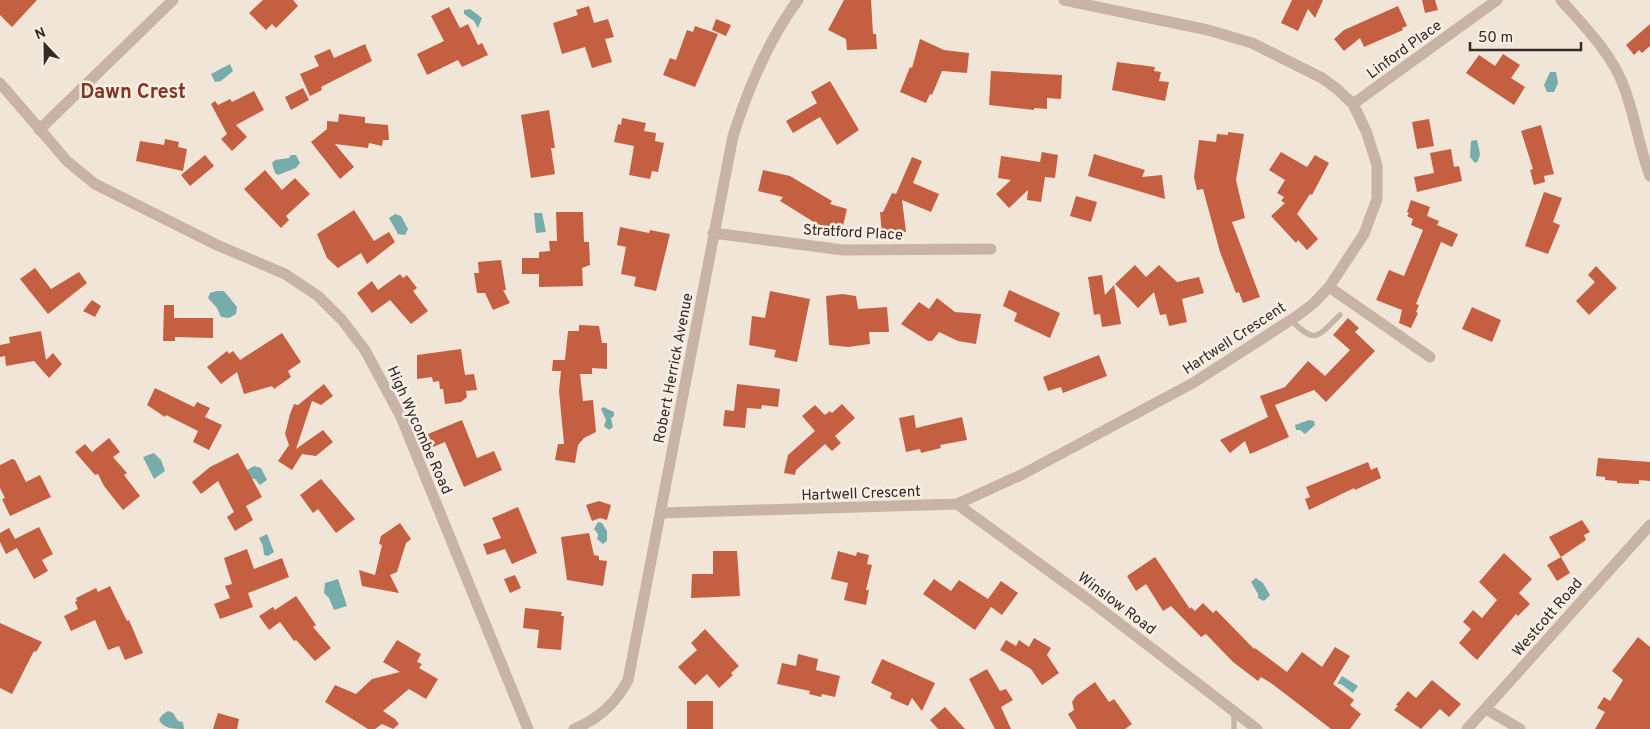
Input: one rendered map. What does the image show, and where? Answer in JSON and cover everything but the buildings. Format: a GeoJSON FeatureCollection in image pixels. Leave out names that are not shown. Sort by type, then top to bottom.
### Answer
{"type":"FeatureCollection","features":[{"type":"Feature","properties":{"kind":"street"},"geometry":{"type":"LineString","coordinates":[[39,130],[173,0]]}},
{"type":"Feature","properties":{"kind":"street","name":"Robert Herrick Avenue"},"geometry":{"type":"LineString","coordinates":[[574,729],[590,722],[608,709],[621,693],[628,680],[732,136],[742,107],[769,48],[798,0]]}},
{"type":"Feature","properties":{"kind":"street","name":"Hartwell Crescent"},"geometry":{"type":"LineString","coordinates":[[661,513],[957,504],[1023,474],[1122,422],[1223,364],[1291,320],[1314,303],[1328,288],[1364,234],[1376,199],[1378,180],[1374,152],[1361,117],[1353,104],[1322,78],[1252,43],[1208,30],[1064,0]]}},
{"type":"Feature","properties":{"kind":"street","name":"Linford Place"},"geometry":{"type":"LineString","coordinates":[[1353,104],[1497,0]]}},
{"type":"Feature","properties":{"kind":"street"},"geometry":{"type":"LineString","coordinates":[[1562,0],[1590,33],[1618,74],[1628,98],[1650,176]]}},
{"type":"Feature","properties":{"kind":"street","name":"High Wycombe Road"},"geometry":{"type":"LineString","coordinates":[[0,83],[67,162],[96,184],[217,244],[285,274],[318,296],[342,320],[376,368],[401,417],[528,729]]}},
{"type":"Feature","properties":{"kind":"street","name":"Stratford Place"},"geometry":{"type":"LineString","coordinates":[[713,233],[843,250],[991,249]]}},
{"type":"Feature","properties":{"kind":"street"},"geometry":{"type":"LineString","coordinates":[[1328,288],[1430,357]]}},
{"type":"Feature","properties":{"kind":"street","name":"Winslow Road"},"geometry":{"type":"LineString","coordinates":[[957,504],[1089,600],[1257,729]]}},
{"type":"Feature","properties":{"kind":"street","name":"Westcott Road"},"geometry":{"type":"LineString","coordinates":[[1467,729],[1650,524]]}},
{"type":"Feature","properties":{"kind":"street"},"geometry":{"type":"LineString","coordinates":[[1486,709],[1520,729]]}},
{"type":"Feature","properties":{"kind":"lane"},"geometry":{"type":"LineString","coordinates":[[1291,320],[1304,333],[1315,336],[1321,333],[1340,315]]}},
{"type":"Feature","properties":{"kind":"lane"},"geometry":{"type":"LineString","coordinates":[[1234,710],[1234,729]]}},
{"type":"Feature","properties":{"kind":"water"},"geometry":{"type":"Polygon","coordinates":[[[470,9],[482,18],[478,28],[474,21],[464,14],[464,10],[470,9]]]}},
{"type":"Feature","properties":{"kind":"water"},"geometry":{"type":"Polygon","coordinates":[[[230,64],[233,71],[221,81],[215,82],[211,74],[230,64]]]}},
{"type":"Feature","properties":{"kind":"water"},"geometry":{"type":"Polygon","coordinates":[[[1550,72],[1556,72],[1558,83],[1554,92],[1547,92],[1544,85],[1550,72]]]}},
{"type":"Feature","properties":{"kind":"water"},"geometry":{"type":"Polygon","coordinates":[[[1477,140],[1480,154],[1478,161],[1475,163],[1470,157],[1471,141],[1477,140]]]}},
{"type":"Feature","properties":{"kind":"water"},"geometry":{"type":"Polygon","coordinates":[[[291,155],[296,155],[300,163],[296,168],[278,175],[275,173],[272,163],[275,160],[289,158],[291,155]]]}},
{"type":"Feature","properties":{"kind":"water"},"geometry":{"type":"Polygon","coordinates":[[[534,213],[542,213],[546,232],[536,233],[534,213]]]}},
{"type":"Feature","properties":{"kind":"water"},"geometry":{"type":"Polygon","coordinates":[[[395,214],[401,216],[408,229],[405,235],[398,234],[389,218],[395,214]]]}},
{"type":"Feature","properties":{"kind":"water"},"geometry":{"type":"Polygon","coordinates":[[[224,291],[237,307],[236,314],[229,318],[221,317],[217,308],[208,298],[210,293],[224,291]]]}},
{"type":"Feature","properties":{"kind":"water"},"geometry":{"type":"Polygon","coordinates":[[[603,407],[614,412],[614,416],[611,418],[613,427],[609,430],[604,426],[606,420],[601,409],[603,407]]]}},
{"type":"Feature","properties":{"kind":"water"},"geometry":{"type":"Polygon","coordinates":[[[1309,420],[1314,421],[1315,425],[1305,434],[1300,430],[1296,430],[1295,425],[1309,420]]]}},
{"type":"Feature","properties":{"kind":"water"},"geometry":{"type":"Polygon","coordinates":[[[154,453],[161,460],[165,471],[154,479],[143,457],[154,453]]]}},
{"type":"Feature","properties":{"kind":"water"},"geometry":{"type":"Polygon","coordinates":[[[254,466],[261,468],[267,480],[260,485],[255,479],[247,478],[247,470],[254,466]]]}},
{"type":"Feature","properties":{"kind":"water"},"geometry":{"type":"Polygon","coordinates":[[[598,522],[602,523],[607,531],[607,541],[603,544],[597,539],[598,534],[594,529],[598,522]]]}},
{"type":"Feature","properties":{"kind":"water"},"geometry":{"type":"Polygon","coordinates":[[[267,534],[274,552],[268,556],[264,555],[263,546],[259,538],[267,534]]]}},
{"type":"Feature","properties":{"kind":"water"},"geometry":{"type":"Polygon","coordinates":[[[1256,578],[1263,583],[1270,595],[1264,601],[1258,598],[1258,594],[1251,582],[1256,578]]]}},
{"type":"Feature","properties":{"kind":"water"},"geometry":{"type":"Polygon","coordinates":[[[338,579],[347,606],[334,610],[329,598],[324,593],[325,583],[338,579]]]}},
{"type":"Feature","properties":{"kind":"water"},"geometry":{"type":"Polygon","coordinates":[[[1342,676],[1358,686],[1353,693],[1341,684],[1337,684],[1342,676]]]}},
{"type":"Feature","properties":{"kind":"water"},"geometry":{"type":"Polygon","coordinates":[[[168,711],[173,713],[178,721],[183,722],[184,729],[170,728],[161,723],[159,720],[168,711]]]}},
{"type":"Feature","properties":{"kind":"district","name":"Dawn Crest"},"geometry":{"type":"Point","coordinates":[133,91]}}]}
